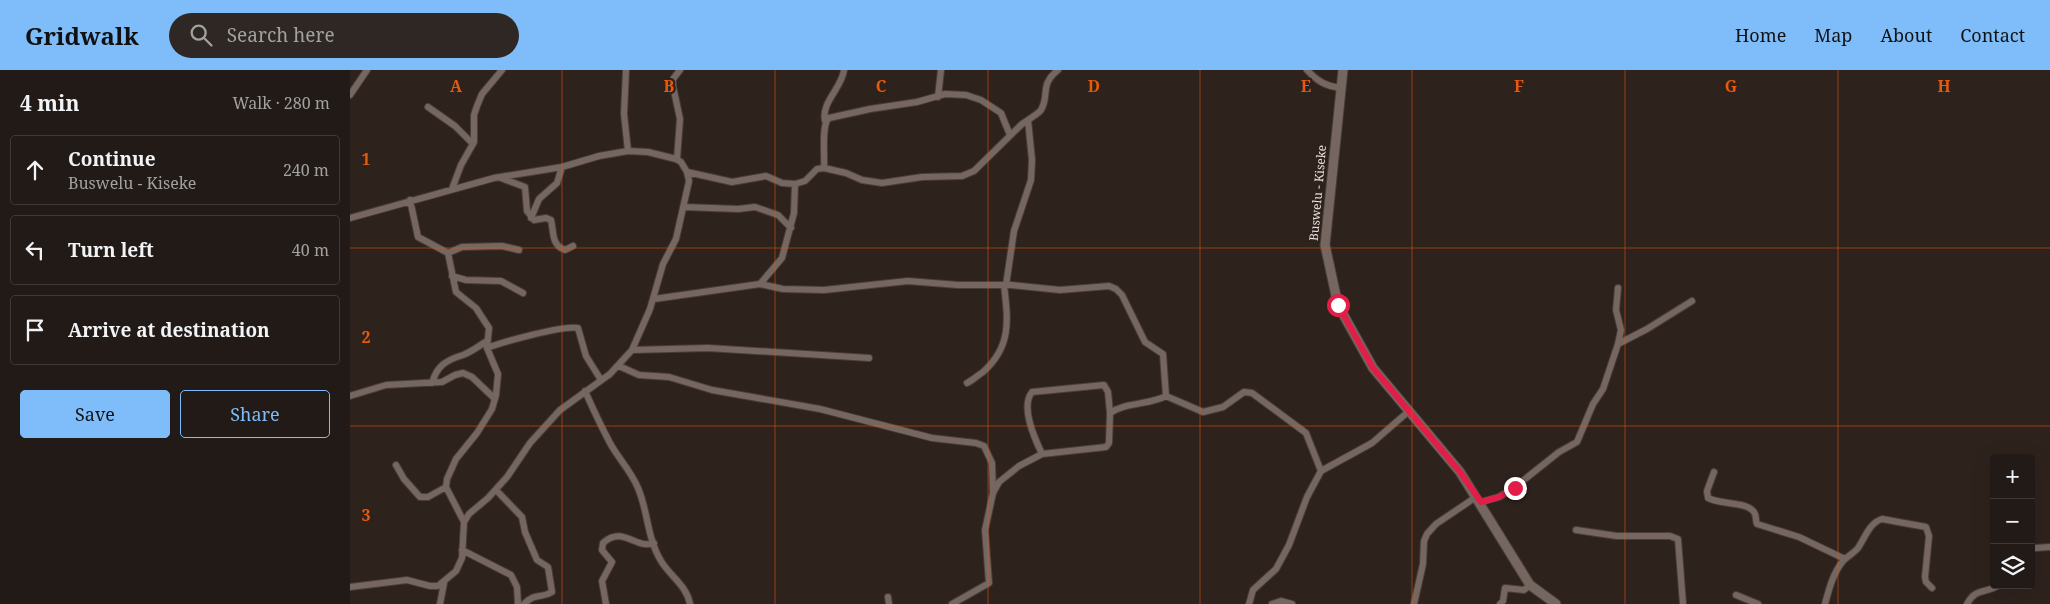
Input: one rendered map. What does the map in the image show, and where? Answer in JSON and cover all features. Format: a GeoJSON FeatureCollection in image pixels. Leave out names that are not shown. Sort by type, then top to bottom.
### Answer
{"type":"FeatureCollection","features":[{"type":"Feature","properties":{"kind":"main road","name":"Buswelu - Kiseke"},"geometry":{"type":"LineString","coordinates":[[1343,70],[1325,245],[1338,305],[1373,368],[1460,472],[1530,586],[1556,604]]}},
{"type":"Feature","properties":{"kind":"street"},"geometry":{"type":"LineString","coordinates":[[350,94],[367,70]]}},
{"type":"Feature","properties":{"kind":"street"},"geometry":{"type":"LineString","coordinates":[[626,70],[624,114],[628,151]]}},
{"type":"Feature","properties":{"kind":"street"},"geometry":{"type":"LineString","coordinates":[[677,159],[680,120],[673,79],[680,70]]}},
{"type":"Feature","properties":{"kind":"street"},"geometry":{"type":"LineString","coordinates":[[824,168],[824,115],[826,108],[844,78],[844,70]]}},
{"type":"Feature","properties":{"kind":"street"},"geometry":{"type":"LineString","coordinates":[[938,96],[941,70]]}},
{"type":"Feature","properties":{"kind":"street"},"geometry":{"type":"LineString","coordinates":[[1044,70],[1050,77]]}},
{"type":"Feature","properties":{"kind":"street"},"geometry":{"type":"LineString","coordinates":[[687,172],[732,182],[766,176],[782,182],[795,184],[805,181],[817,168],[824,168],[862,180],[882,182],[922,177],[962,176],[974,171],[1010,135],[1041,110],[1050,77],[1058,70]]}},
{"type":"Feature","properties":{"kind":"street"},"geometry":{"type":"LineString","coordinates":[[1307,70],[1322,83],[1341,88]]}},
{"type":"Feature","properties":{"kind":"street"},"geometry":{"type":"LineString","coordinates":[[452,189],[461,165],[474,144],[474,115],[477,106],[482,94],[490,86],[498,71]]}},
{"type":"Feature","properties":{"kind":"street"},"geometry":{"type":"LineString","coordinates":[[825,121],[829,118],[870,109],[917,102],[945,94],[966,95],[981,100],[1000,113],[1010,135]]}},
{"type":"Feature","properties":{"kind":"street"},"geometry":{"type":"LineString","coordinates":[[428,107],[455,126],[474,144]]}},
{"type":"Feature","properties":{"kind":"street"},"geometry":{"type":"LineString","coordinates":[[967,383],[974,380],[991,365],[1000,352],[1007,329],[1004,285],[1014,231],[1031,180],[1032,160],[1028,120]]}},
{"type":"Feature","properties":{"kind":"street"},"geometry":{"type":"LineString","coordinates":[[350,218],[452,189],[499,178],[562,167],[599,156],[628,151],[648,152],[677,159],[682,162],[687,172],[689,180],[676,238],[663,264],[654,299],[632,350],[619,366],[560,410],[530,443],[507,478],[464,522]]}},
{"type":"Feature","properties":{"kind":"street"},"geometry":{"type":"LineString","coordinates":[[531,218],[539,199],[557,183],[562,167]]}},
{"type":"Feature","properties":{"kind":"street"},"geometry":{"type":"LineString","coordinates":[[499,178],[525,187],[527,211],[531,218],[534,220],[549,218],[551,220],[554,241],[565,250],[573,246]]}},
{"type":"Feature","properties":{"kind":"street"},"geometry":{"type":"LineString","coordinates":[[760,284],[782,258],[794,213],[795,184]]}},
{"type":"Feature","properties":{"kind":"street"},"geometry":{"type":"LineString","coordinates":[[410,200],[418,237],[448,253]]}},
{"type":"Feature","properties":{"kind":"street"},"geometry":{"type":"LineString","coordinates":[[684,206],[755,207],[778,215],[791,228]]}},
{"type":"Feature","properties":{"kind":"street"},"geometry":{"type":"LineString","coordinates":[[448,253],[462,247],[502,246],[519,250]]}},
{"type":"Feature","properties":{"kind":"street"},"geometry":{"type":"LineString","coordinates":[[350,587],[401,580],[438,586],[444,583],[456,571],[462,558],[464,522],[446,488],[449,471],[456,459],[478,433],[492,409],[498,374],[487,345],[489,328],[476,308],[456,292],[448,253]]}},
{"type":"Feature","properties":{"kind":"street"},"geometry":{"type":"LineString","coordinates":[[452,276],[466,280],[501,281],[523,293]]}},
{"type":"Feature","properties":{"kind":"street"},"geometry":{"type":"LineString","coordinates":[[654,299],[760,284],[783,289],[824,290],[908,281],[958,285],[1004,285],[1060,290],[1109,286],[1116,289],[1122,295],[1146,342],[1163,354],[1166,396]]}},
{"type":"Feature","properties":{"kind":"street"},"geometry":{"type":"LineString","coordinates":[[1414,604],[1423,564],[1424,541],[1427,534],[1436,524],[1478,500],[1499,497],[1515,488],[1559,452],[1577,442],[1593,404],[1603,389],[1618,344],[1621,330],[1616,310],[1618,288]]}},
{"type":"Feature","properties":{"kind":"street"},"geometry":{"type":"LineString","coordinates":[[1618,344],[1648,329],[1692,301]]}},
{"type":"Feature","properties":{"kind":"street"},"geometry":{"type":"LineString","coordinates":[[432,383],[437,370],[446,360],[487,345],[568,328],[578,328],[586,356],[601,380]]}},
{"type":"Feature","properties":{"kind":"street"},"geometry":{"type":"LineString","coordinates":[[632,350],[708,348],[868,358]]}},
{"type":"Feature","properties":{"kind":"street"},"geometry":{"type":"LineString","coordinates":[[619,366],[639,375],[669,378],[722,392],[820,409],[932,438],[976,443],[984,446],[992,462],[993,492],[985,530],[989,583],[952,604]]}},
{"type":"Feature","properties":{"kind":"street"},"geometry":{"type":"LineString","coordinates":[[350,396],[386,385],[442,382],[455,375],[463,374],[476,380],[495,399]]}},
{"type":"Feature","properties":{"kind":"street"},"geometry":{"type":"LineString","coordinates":[[993,492],[1007,474],[1042,454],[1106,447],[1109,443],[1110,413],[1108,392],[1104,385],[1032,392],[1028,401],[1029,418],[1034,438],[1042,454]]}},
{"type":"Feature","properties":{"kind":"street"},"geometry":{"type":"LineString","coordinates":[[585,391],[610,444],[637,486],[660,560],[683,587],[690,604]]}},
{"type":"Feature","properties":{"kind":"street"},"geometry":{"type":"LineString","coordinates":[[1166,396],[1203,412],[1223,407],[1244,392],[1252,393],[1306,433],[1321,470]]}},
{"type":"Feature","properties":{"kind":"street"},"geometry":{"type":"LineString","coordinates":[[1110,413],[1116,409],[1157,401],[1166,396]]}},
{"type":"Feature","properties":{"kind":"street"},"geometry":{"type":"LineString","coordinates":[[1249,604],[1253,590],[1276,569],[1289,546],[1307,497],[1321,470],[1372,443],[1409,411]]}},
{"type":"Feature","properties":{"kind":"street"},"geometry":{"type":"LineString","coordinates":[[396,465],[404,479],[420,497],[428,497],[446,488]]}},
{"type":"Feature","properties":{"kind":"street"},"geometry":{"type":"LineString","coordinates":[[1714,472],[1707,491],[1708,498],[1725,504],[1740,505],[1748,508],[1754,512],[1757,524],[1799,537],[1845,560]]}},
{"type":"Feature","properties":{"kind":"street"},"geometry":{"type":"LineString","coordinates":[[496,490],[522,517],[525,532],[537,560],[548,567],[550,572],[552,592],[531,597],[524,604]]}},
{"type":"Feature","properties":{"kind":"street"},"geometry":{"type":"LineString","coordinates":[[1825,604],[1833,578],[1845,560],[1857,549],[1876,521],[1882,519],[1926,526],[1929,542],[1925,577],[1926,582],[1932,588]]}},
{"type":"Feature","properties":{"kind":"street"},"geometry":{"type":"LineString","coordinates":[[1576,530],[1602,535],[1670,536],[1678,539],[1682,604]]}},
{"type":"Feature","properties":{"kind":"street"},"geometry":{"type":"LineString","coordinates":[[606,604],[602,581],[612,562],[602,550],[603,543],[618,536],[628,537],[643,545],[654,543]]}},
{"type":"Feature","properties":{"kind":"street"},"geometry":{"type":"LineString","coordinates":[[2035,548],[2050,546]]}},
{"type":"Feature","properties":{"kind":"street"},"geometry":{"type":"LineString","coordinates":[[462,550],[511,574],[517,587],[518,604]]}},
{"type":"Feature","properties":{"kind":"street"},"geometry":{"type":"LineString","coordinates":[[440,604],[444,583]]}},
{"type":"Feature","properties":{"kind":"street"},"geometry":{"type":"LineString","coordinates":[[1500,604],[1503,601],[1505,588],[1524,590],[1530,586]]}},
{"type":"Feature","properties":{"kind":"street"},"geometry":{"type":"LineString","coordinates":[[1967,604],[1972,596],[1990,588]]}},
{"type":"Feature","properties":{"kind":"street"},"geometry":{"type":"LineString","coordinates":[[1736,595],[1758,604]]}},
{"type":"Feature","properties":{"kind":"street"},"geometry":{"type":"LineString","coordinates":[[1272,604],[1281,601],[1292,604]]}},
{"type":"Feature","properties":{"kind":"route"},"geometry":{"type":"LineString","coordinates":[[1338,305],[1350,330],[1373,368],[1460,472],[1476,497],[1481,502],[1499,497],[1515,488]]}}]}
